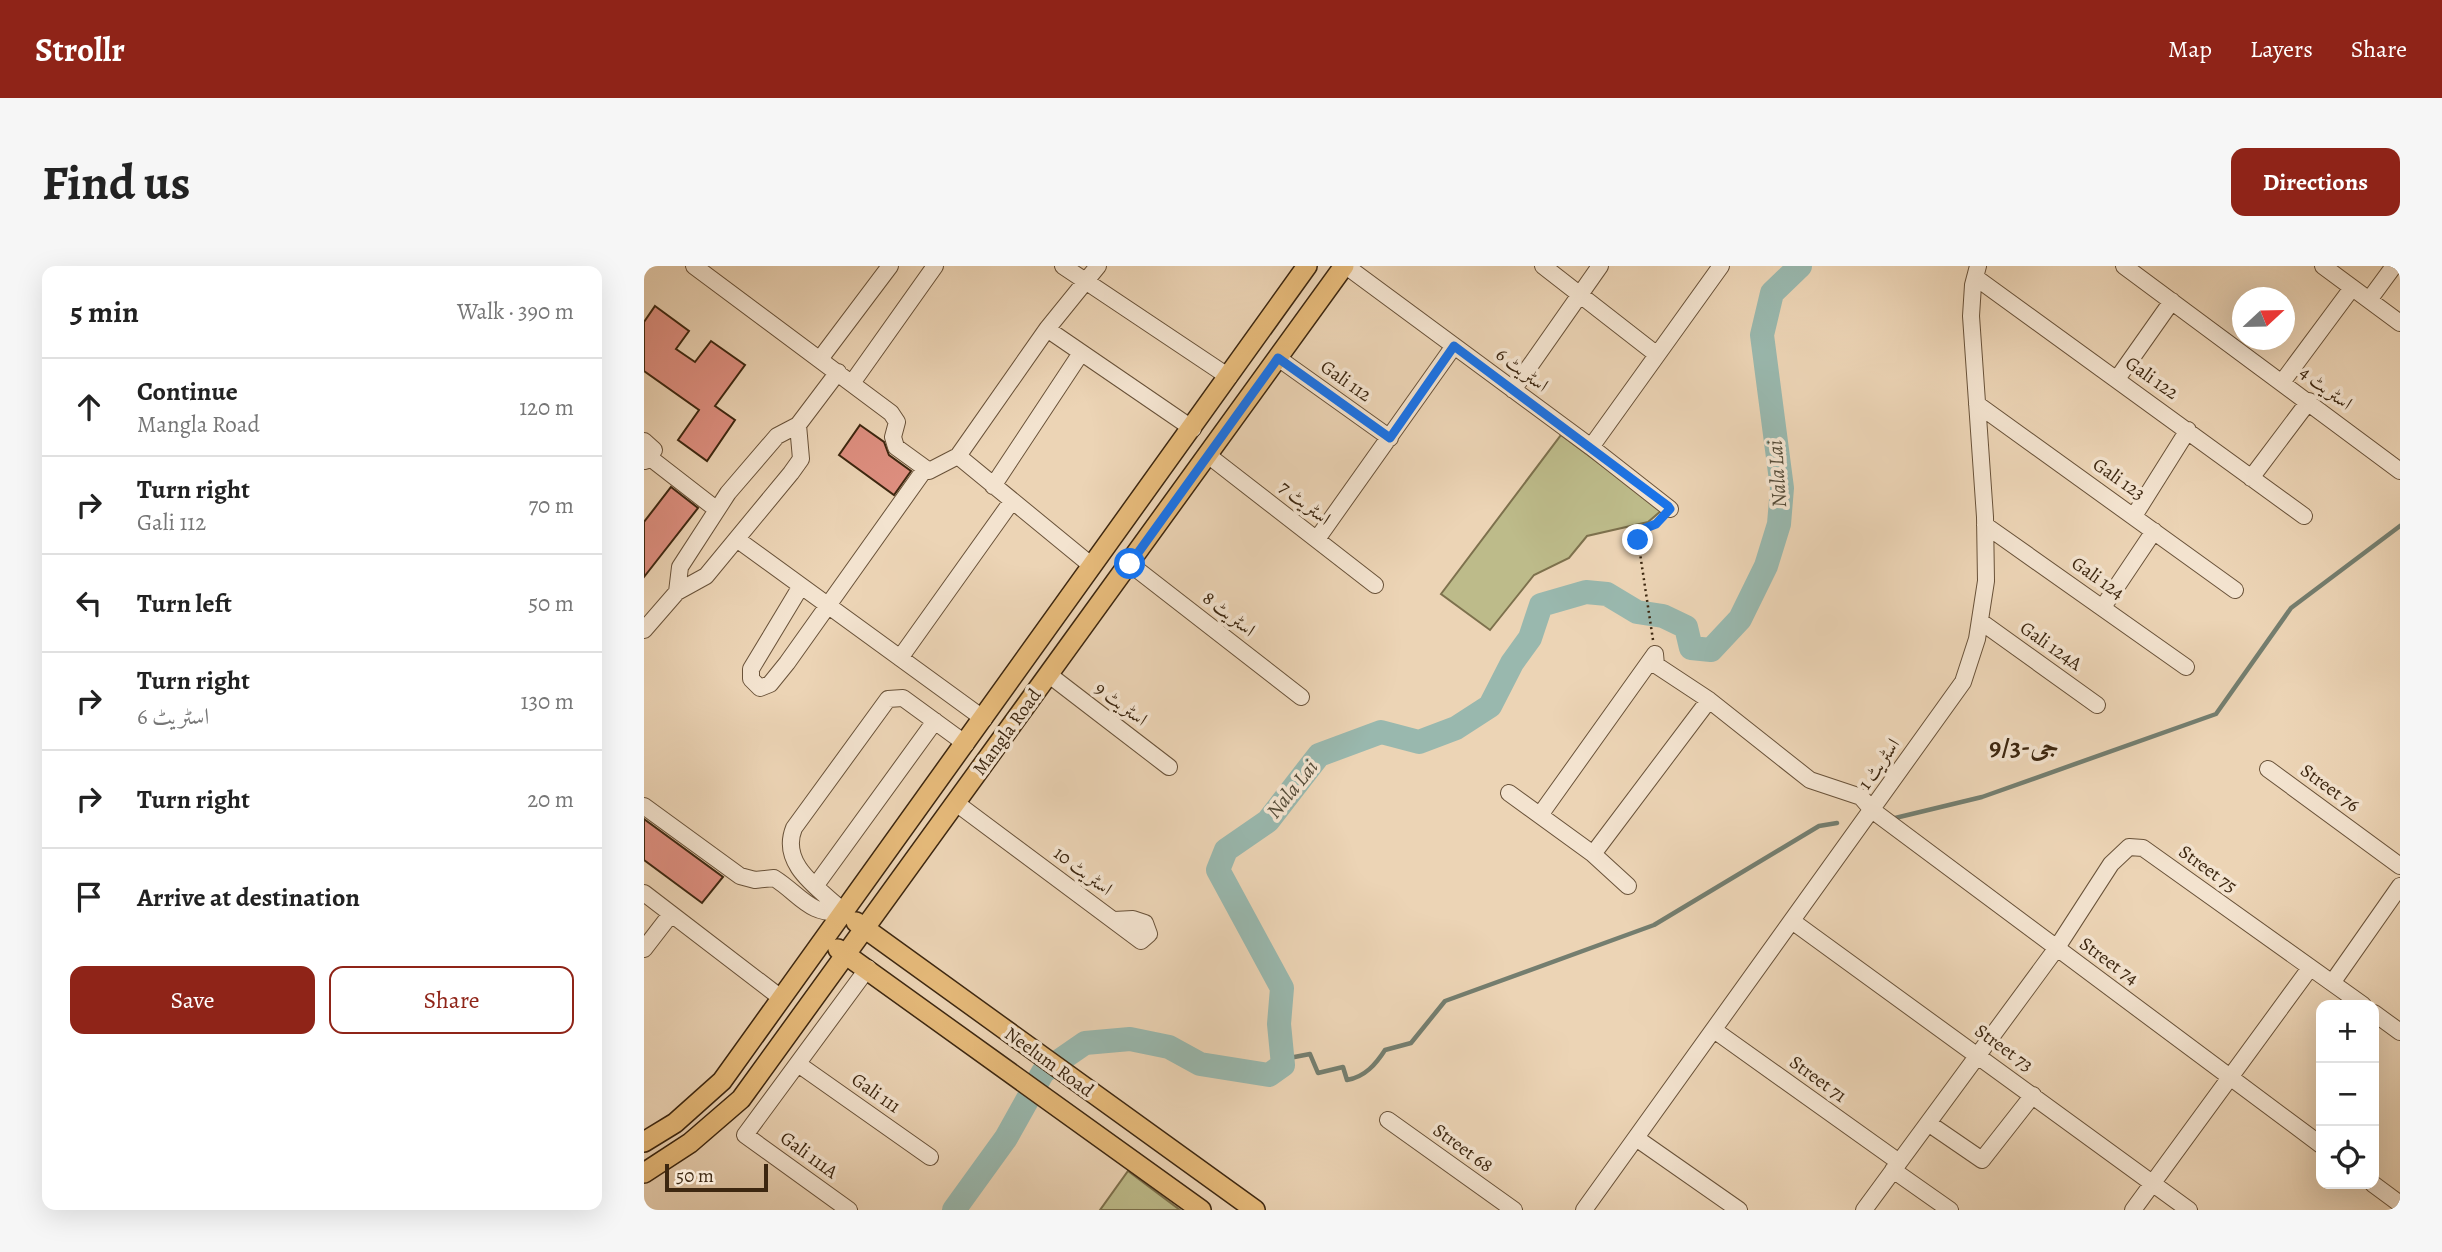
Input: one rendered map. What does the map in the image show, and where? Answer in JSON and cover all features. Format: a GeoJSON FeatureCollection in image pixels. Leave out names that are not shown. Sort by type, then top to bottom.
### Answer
{"type":"FeatureCollection","features":[{"type":"Feature","properties":{"kind":"main road","name":"Mangla Road"},"geometry":{"type":"LineString","coordinates":[[644,1142],[674,1123],[722,1081],[1193,429],[1307,266]]}},
{"type":"Feature","properties":{"kind":"main road","name":"Mangla Road"},"geometry":{"type":"LineString","coordinates":[[644,1173],[690,1143],[741,1099],[1345,266]]}},
{"type":"Feature","properties":{"kind":"main road","name":"Neelum Road"},"geometry":{"type":"LineString","coordinates":[[844,912],[1255,1210]]}},
{"type":"Feature","properties":{"kind":"main road","name":"Neelum Road"},"geometry":{"type":"LineString","coordinates":[[825,939],[1201,1210]]}},
{"type":"Feature","properties":{"kind":"street"},"geometry":{"type":"LineString","coordinates":[[694,266],[891,413],[897,422],[893,442],[925,469],[934,470],[958,456],[1046,329],[1098,266]]}},
{"type":"Feature","properties":{"kind":"street"},"geometry":{"type":"LineString","coordinates":[[820,359],[890,266]]}},
{"type":"Feature","properties":{"kind":"street"},"geometry":{"type":"LineString","coordinates":[[852,383],[935,266]]}},
{"type":"Feature","properties":{"kind":"street"},"geometry":{"type":"LineString","coordinates":[[1063,266],[1229,377]]}},
{"type":"Feature","properties":{"kind":"street","name":"اسٹریٹ 6"},"geometry":{"type":"LineString","coordinates":[[1345,266],[1591,447],[1670,509]]}},
{"type":"Feature","properties":{"kind":"street"},"geometry":{"type":"LineString","coordinates":[[1543,266],[1656,354]]}},
{"type":"Feature","properties":{"kind":"street"},"geometry":{"type":"LineString","coordinates":[[1513,390],[1600,266]]}},
{"type":"Feature","properties":{"kind":"street"},"geometry":{"type":"LineString","coordinates":[[1591,447],[1721,266]]}},
{"type":"Feature","properties":{"kind":"street","name":"اسٹریٹ 4"},"geometry":{"type":"LineString","coordinates":[[2124,266],[2283,381],[2400,471]]}},
{"type":"Feature","properties":{"kind":"street"},"geometry":{"type":"LineString","coordinates":[[2323,266],[2400,323]]}},
{"type":"Feature","properties":{"kind":"street"},"geometry":{"type":"LineString","coordinates":[[2370,300],[2395,266]]}},
{"type":"Feature","properties":{"kind":"street","name":"Gali 122"},"geometry":{"type":"LineString","coordinates":[[1977,271],[2117,379],[2304,516]]}},
{"type":"Feature","properties":{"kind":"street","name":"اسٹریٹ 1"},"geometry":{"type":"LineString","coordinates":[[1584,1210],[1962,682],[1980,621],[1986,581],[1985,525],[1971,316],[1977,271]]}},
{"type":"Feature","properties":{"kind":"street"},"geometry":{"type":"LineString","coordinates":[[2283,381],[2352,288]]}},
{"type":"Feature","properties":{"kind":"street"},"geometry":{"type":"LineString","coordinates":[[2117,379],[2172,301]]}},
{"type":"Feature","properties":{"kind":"street"},"geometry":{"type":"LineString","coordinates":[[1046,329],[1193,429]]}},
{"type":"Feature","properties":{"kind":"street"},"geometry":{"type":"LineString","coordinates":[[1317,539],[1454,346]]}},
{"type":"Feature","properties":{"kind":"street"},"geometry":{"type":"LineString","coordinates":[[993,486],[1081,353]]}},
{"type":"Feature","properties":{"kind":"street","name":"Gali 112"},"geometry":{"type":"LineString","coordinates":[[1278,358],[1390,438]]}},
{"type":"Feature","properties":{"kind":"street"},"geometry":{"type":"LineString","coordinates":[[677,592],[680,567],[716,509],[777,436],[799,425],[838,372]]}},
{"type":"Feature","properties":{"kind":"street"},"geometry":{"type":"LineString","coordinates":[[2251,478],[2309,401]]}},
{"type":"Feature","properties":{"kind":"street","name":"Gali 123"},"geometry":{"type":"LineString","coordinates":[[1977,404],[2235,590]]}},
{"type":"Feature","properties":{"kind":"street"},"geometry":{"type":"LineString","coordinates":[[644,630],[677,592],[706,576],[738,540],[801,459],[799,425]]}},
{"type":"Feature","properties":{"kind":"street"},"geometry":{"type":"LineString","coordinates":[[2134,516],[2188,430]]}},
{"type":"Feature","properties":{"kind":"street"},"geometry":{"type":"LineString","coordinates":[[646,454],[716,509]]}},
{"type":"Feature","properties":{"kind":"street","name":"اسٹریٹ 7"},"geometry":{"type":"LineString","coordinates":[[1175,454],[1203,463],[1317,539],[1375,585]]}},
{"type":"Feature","properties":{"kind":"street"},"geometry":{"type":"LineString","coordinates":[[958,456],[1092,566]]}},
{"type":"Feature","properties":{"kind":"street"},"geometry":{"type":"LineString","coordinates":[[801,586],[751,669],[751,679],[760,688],[770,684],[830,606],[925,469]]}},
{"type":"Feature","properties":{"kind":"street"},"geometry":{"type":"LineString","coordinates":[[900,658],[1013,501]]}},
{"type":"Feature","properties":{"kind":"street","name":"Gali 124"},"geometry":{"type":"LineString","coordinates":[[1985,525],[2186,667]]}},
{"type":"Feature","properties":{"kind":"street"},"geometry":{"type":"LineString","coordinates":[[2103,607],[2154,531]]}},
{"type":"Feature","properties":{"kind":"street"},"geometry":{"type":"LineString","coordinates":[[738,540],[984,719]]}},
{"type":"Feature","properties":{"kind":"street","name":"اسٹریٹ 8"},"geometry":{"type":"LineString","coordinates":[[1130,564],[1301,697]]}},
{"type":"Feature","properties":{"kind":"street","name":"Gali 124A"},"geometry":{"type":"LineString","coordinates":[[1980,621],[2097,705]]}},
{"type":"Feature","properties":{"kind":"street","name":"اسٹریٹ 9"},"geometry":{"type":"LineString","coordinates":[[1035,648],[1052,670],[1169,767]]}},
{"type":"Feature","properties":{"kind":"street"},"geometry":{"type":"LineString","coordinates":[[1540,816],[1655,654]]}},
{"type":"Feature","properties":{"kind":"street","name":"Street 74"},"geometry":{"type":"LineString","coordinates":[[1655,654],[1656,665],[1709,700],[1810,780],[1861,797],[1872,810],[2316,1141]]}},
{"type":"Feature","properties":{"kind":"street"},"geometry":{"type":"LineString","coordinates":[[844,912],[794,863],[789,851],[794,828],[888,699],[903,698],[966,744]]}},
{"type":"Feature","properties":{"kind":"street"},"geometry":{"type":"LineString","coordinates":[[1592,854],[1709,700]]}},
{"type":"Feature","properties":{"kind":"street"},"geometry":{"type":"LineString","coordinates":[[816,885],[935,721]]}},
{"type":"Feature","properties":{"kind":"street","name":"Street 76"},"geometry":{"type":"LineString","coordinates":[[2268,769],[2400,866]]}},
{"type":"Feature","properties":{"kind":"street"},"geometry":{"type":"LineString","coordinates":[[1509,793],[1592,854],[1628,886]]}},
{"type":"Feature","properties":{"kind":"street","name":"اسٹریٹ 10"},"geometry":{"type":"LineString","coordinates":[[956,803],[1142,941],[1149,934],[1145,923],[1133,919],[1114,920]]}},
{"type":"Feature","properties":{"kind":"street"},"geometry":{"type":"LineString","coordinates":[[644,806],[740,876],[755,880],[774,878],[806,905],[827,914],[844,912]]}},
{"type":"Feature","properties":{"kind":"street","name":"Street 75"},"geometry":{"type":"LineString","coordinates":[[1864,1210],[2056,948],[2122,851],[2129,847],[2143,848],[2356,1000]]}},
{"type":"Feature","properties":{"kind":"street"},"geometry":{"type":"LineString","coordinates":[[2332,983],[2400,886]]}},
{"type":"Feature","properties":{"kind":"street"},"geometry":{"type":"LineString","coordinates":[[644,893],[781,998]]}},
{"type":"Feature","properties":{"kind":"street"},"geometry":{"type":"LineString","coordinates":[[644,949],[671,914]]}},
{"type":"Feature","properties":{"kind":"street","name":"Street 73"},"geometry":{"type":"LineString","coordinates":[[1792,921],[2189,1210]]}},
{"type":"Feature","properties":{"kind":"street"},"geometry":{"type":"LineString","coordinates":[[798,1064],[868,968]]}},
{"type":"Feature","properties":{"kind":"street"},"geometry":{"type":"LineString","coordinates":[[2133,1210],[2310,968]]}},
{"type":"Feature","properties":{"kind":"street"},"geometry":{"type":"LineString","coordinates":[[2379,1017],[2400,1032]]}},
{"type":"Feature","properties":{"kind":"street","name":"Street 71"},"geometry":{"type":"LineString","coordinates":[[1714,1030],[1896,1166],[1950,1210]]}},
{"type":"Feature","properties":{"kind":"street","name":"Gali 111A"},"geometry":{"type":"LineString","coordinates":[[798,1064],[745,1135],[849,1210]]}},
{"type":"Feature","properties":{"kind":"street","name":"Gali 111"},"geometry":{"type":"LineString","coordinates":[[798,1064],[930,1157]]}},
{"type":"Feature","properties":{"kind":"street"},"geometry":{"type":"LineString","coordinates":[[1928,1123],[1977,1159],[1983,1160],[2033,1095]]}},
{"type":"Feature","properties":{"kind":"street","name":"Street 68"},"geometry":{"type":"LineString","coordinates":[[1388,1120],[1514,1210]]}},
{"type":"Feature","properties":{"kind":"street"},"geometry":{"type":"LineString","coordinates":[[1636,1138],[1740,1210]]}},
{"type":"Feature","properties":{"kind":"street"},"geometry":{"type":"LineString","coordinates":[[2379,1188],[2400,1204]]}},
{"type":"Feature","properties":{"kind":"path"},"geometry":{"type":"LineString","coordinates":[[1655,654],[1638,540],[1643,529],[1656,524],[1670,509]]}},
{"type":"Feature","properties":{"kind":"shaded area"},"geometry":{"type":"Polygon","coordinates":[[[1561,435],[1662,510],[1648,522],[1587,536],[1569,558],[1534,575],[1490,630],[1441,594],[1561,435]]]}},
{"type":"Feature","properties":{"kind":"shaded area"},"geometry":{"type":"Polygon","coordinates":[[[1128,1171],[1180,1210],[1100,1210],[1128,1171]]]}},
{"type":"Feature","properties":{"kind":"building"},"geometry":{"type":"Polygon","coordinates":[[[655,306],[689,331],[676,349],[695,362],[711,341],[745,365],[715,406],[735,420],[707,461],[678,440],[699,410],[644,371],[644,322],[655,306]]]}},
{"type":"Feature","properties":{"kind":"building"},"geometry":{"type":"Polygon","coordinates":[[[860,425],[884,442],[889,455],[911,471],[894,495],[839,455],[860,425]]]}},
{"type":"Feature","properties":{"kind":"building"},"geometry":{"type":"Polygon","coordinates":[[[671,487],[698,508],[644,577],[644,522],[671,487]]]}},
{"type":"Feature","properties":{"kind":"building"},"geometry":{"type":"Polygon","coordinates":[[[644,819],[723,877],[702,903],[644,860],[644,819]]]}},
{"type":"Feature","properties":{"kind":"waterway","name":"Nala Lai"},"geometry":{"type":"LineString","coordinates":[[954,1210],[1006,1138],[1043,1072],[1085,1043],[1130,1039],[1169,1047],[1200,1064],[1269,1075],[1283,1065],[1279,1024],[1282,988],[1218,870],[1226,850],[1268,821],[1319,755],[1381,732],[1419,742],[1456,728],[1490,706],[1512,663],[1530,638],[1541,605],[1586,592],[1607,594],[1637,612],[1663,616],[1686,627],[1691,648],[1711,650],[1740,619],[1766,566],[1779,524],[1782,488],[1762,335],[1772,293],[1800,266]]}},
{"type":"Feature","properties":{"kind":"waterway"},"geometry":{"type":"LineString","coordinates":[[1891,819],[1982,797],[2216,714],[2291,608],[2400,526]]}},
{"type":"Feature","properties":{"kind":"waterway"},"geometry":{"type":"LineString","coordinates":[[1284,1059],[1310,1054],[1318,1073],[1343,1067],[1347,1080],[1359,1076],[1374,1065],[1385,1050],[1411,1043],[1445,1001],[1654,925],[1819,826],[1837,823]]}},
{"type":"Feature","properties":{"kind":"district","name":"جی-9/3"},"geometry":{"type":"Point","coordinates":[2024,746]}},
{"type":"Feature","properties":{"kind":"route"},"geometry":{"type":"LineString","coordinates":[[1130,564],[1278,358],[1390,438],[1454,346],[1668,506],[1670,509],[1656,524],[1643,529],[1638,540]]}}]}
